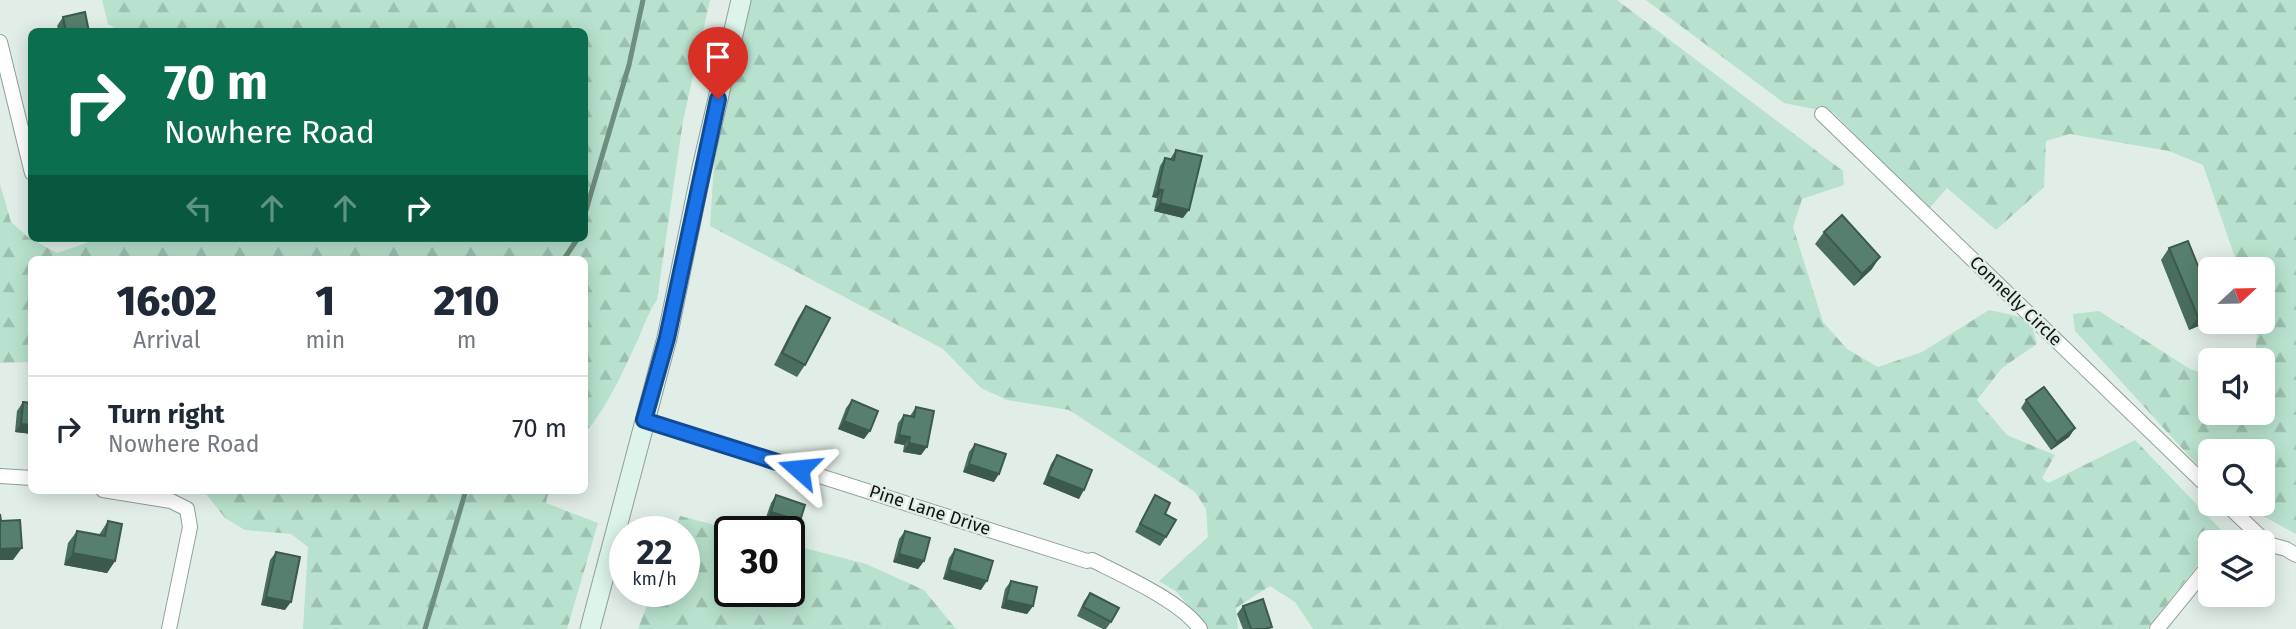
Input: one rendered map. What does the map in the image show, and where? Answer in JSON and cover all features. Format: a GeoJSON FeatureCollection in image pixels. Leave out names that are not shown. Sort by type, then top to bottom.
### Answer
{"type":"FeatureCollection","features":[{"type":"Feature","properties":{"kind":"street"},"geometry":{"type":"LineString","coordinates":[[590,629],[667,338],[701,172],[741,0]]}},
{"type":"Feature","properties":{"kind":"street"},"geometry":{"type":"LineString","coordinates":[[0,42],[28,157]]}},
{"type":"Feature","properties":{"kind":"street","name":"Connelly Circle"},"geometry":{"type":"LineString","coordinates":[[1822,114],[2198,477]]}},
{"type":"Feature","properties":{"kind":"street","name":"Pine Lane Drive"},"geometry":{"type":"LineString","coordinates":[[644,420],[1087,561],[1092,560],[1170,604],[1193,619],[1199,629]]}},
{"type":"Feature","properties":{"kind":"street"},"geometry":{"type":"LineString","coordinates":[[0,476],[28,478]]}},
{"type":"Feature","properties":{"kind":"street"},"geometry":{"type":"LineString","coordinates":[[128,494],[171,501],[187,509],[190,527],[169,629]]}},
{"type":"Feature","properties":{"kind":"street"},"geometry":{"type":"LineString","coordinates":[[2237,516],[2251,530]]}},
{"type":"Feature","properties":{"kind":"street"},"geometry":{"type":"LineString","coordinates":[[2275,547],[2296,555]]}},
{"type":"Feature","properties":{"kind":"street"},"geometry":{"type":"LineString","coordinates":[[2157,629],[2198,579]]}},
{"type":"Feature","properties":{"kind":"green space"},"geometry":{"type":"Polygon","coordinates":[[[102,0],[710,0],[683,121],[657,300],[614,390],[588,429],[588,256],[28,256],[28,362],[0,363],[0,184],[11,222],[28,237],[28,242],[37,242],[57,253],[89,242],[588,242],[588,28],[115,28],[108,24],[102,0]]]}},
{"type":"Feature","properties":{"kind":"green space"},"geometry":{"type":"Polygon","coordinates":[[[748,0],[1617,0],[1843,171],[1844,185],[1802,199],[1793,227],[1823,322],[1847,349],[1878,367],[1922,352],[1989,310],[2030,319],[2037,344],[2002,368],[1977,400],[2007,435],[2055,455],[2042,478],[2048,483],[2135,440],[2198,506],[2198,516],[2208,516],[2221,530],[2198,530],[2198,565],[2147,629],[1313,629],[1295,602],[1270,586],[1236,608],[1238,629],[1207,629],[1177,592],[1159,581],[1208,537],[1206,509],[1195,492],[1069,410],[1007,400],[981,388],[943,349],[710,226],[715,148],[748,0]]]}},
{"type":"Feature","properties":{"kind":"green space"},"geometry":{"type":"Polygon","coordinates":[[[1646,0],[2296,0],[2296,534],[2263,516],[2275,516],[2275,439],[2198,439],[2198,466],[2075,331],[2073,314],[2099,311],[2198,372],[2198,425],[2275,425],[2275,348],[2256,348],[2257,334],[2275,334],[2275,257],[2235,257],[2203,165],[2169,151],[2070,134],[2046,141],[2044,187],[1996,230],[1947,188],[1928,210],[1834,113],[1784,103],[1646,0]]]}},
{"type":"Feature","properties":{"kind":"green space"},"geometry":{"type":"Polygon","coordinates":[[[206,494],[548,494],[546,503],[598,523],[567,629],[303,629],[308,547],[291,534],[245,530],[225,518],[206,494]]]}},
{"type":"Feature","properties":{"kind":"green space"},"geometry":{"type":"Polygon","coordinates":[[[700,521],[714,525],[714,607],[805,607],[805,548],[866,564],[924,590],[956,629],[638,629],[646,607],[700,607],[700,521]]]}},
{"type":"Feature","properties":{"kind":"building"},"geometry":{"type":"Polygon","coordinates":[[[85,12],[88,28],[65,28],[63,17],[85,12]]]}},
{"type":"Feature","properties":{"kind":"building"},"geometry":{"type":"Polygon","coordinates":[[[1176,150],[1202,156],[1189,210],[1160,203],[1163,190],[1158,189],[1165,158],[1174,160],[1176,150]]]}},
{"type":"Feature","properties":{"kind":"building"},"geometry":{"type":"Polygon","coordinates":[[[1842,215],[1880,257],[1862,274],[1824,232],[1842,215]]]}},
{"type":"Feature","properties":{"kind":"building"},"geometry":{"type":"Polygon","coordinates":[[[2188,241],[2198,266],[2198,317],[2169,248],[2188,241]]]}},
{"type":"Feature","properties":{"kind":"building"},"geometry":{"type":"Polygon","coordinates":[[[806,306],[830,318],[805,365],[782,353],[806,306]]]}},
{"type":"Feature","properties":{"kind":"building"},"geometry":{"type":"Polygon","coordinates":[[[2044,387],[2075,428],[2057,442],[2026,400],[2044,387]]]}},
{"type":"Feature","properties":{"kind":"building"},"geometry":{"type":"Polygon","coordinates":[[[852,400],[878,411],[870,431],[844,421],[852,400]]]}},
{"type":"Feature","properties":{"kind":"building"},"geometry":{"type":"Polygon","coordinates":[[[23,402],[28,403],[28,425],[21,424],[23,402]]]}},
{"type":"Feature","properties":{"kind":"building"},"geometry":{"type":"Polygon","coordinates":[[[916,407],[934,411],[927,447],[909,443],[910,437],[899,435],[904,415],[914,417],[916,407]]]}},
{"type":"Feature","properties":{"kind":"building"},"geometry":{"type":"Polygon","coordinates":[[[975,444],[1006,454],[999,474],[969,464],[975,444]]]}},
{"type":"Feature","properties":{"kind":"building"},"geometry":{"type":"Polygon","coordinates":[[[1057,455],[1092,470],[1084,490],[1048,476],[1057,455]]]}},
{"type":"Feature","properties":{"kind":"building"},"geometry":{"type":"Polygon","coordinates":[[[776,495],[805,505],[802,516],[784,516],[771,512],[776,495]]]}},
{"type":"Feature","properties":{"kind":"building"},"geometry":{"type":"Polygon","coordinates":[[[1155,495],[1170,503],[1165,514],[1176,520],[1166,537],[1140,524],[1155,495]]]}},
{"type":"Feature","properties":{"kind":"building"},"geometry":{"type":"Polygon","coordinates":[[[0,514],[1,521],[20,520],[22,548],[0,549],[0,514]]]}},
{"type":"Feature","properties":{"kind":"building"},"geometry":{"type":"Polygon","coordinates":[[[108,521],[122,524],[115,561],[73,553],[77,531],[105,536],[108,521]]]}},
{"type":"Feature","properties":{"kind":"building"},"geometry":{"type":"Polygon","coordinates":[[[905,531],[930,538],[924,561],[899,554],[905,531]]]}},
{"type":"Feature","properties":{"kind":"building"},"geometry":{"type":"Polygon","coordinates":[[[955,549],[993,561],[987,581],[949,570],[955,549]]]}},
{"type":"Feature","properties":{"kind":"building"},"geometry":{"type":"Polygon","coordinates":[[[276,552],[300,557],[291,602],[266,597],[276,552]]]}},
{"type":"Feature","properties":{"kind":"building"},"geometry":{"type":"Polygon","coordinates":[[[1011,581],[1037,587],[1033,606],[1006,600],[1011,581]]]}},
{"type":"Feature","properties":{"kind":"building"},"geometry":{"type":"Polygon","coordinates":[[[1090,593],[1119,608],[1111,622],[1083,607],[1090,593]]]}},
{"type":"Feature","properties":{"kind":"building"},"geometry":{"type":"Polygon","coordinates":[[[1263,599],[1272,627],[1251,629],[1243,606],[1263,599]]]}},
{"type":"Feature","properties":{"kind":"waterway"},"geometry":{"type":"LineString","coordinates":[[588,203],[629,65],[643,0]]}},
{"type":"Feature","properties":{"kind":"waterway"},"geometry":{"type":"LineString","coordinates":[[566,256],[575,242]]}},
{"type":"Feature","properties":{"kind":"waterway"},"geometry":{"type":"LineString","coordinates":[[425,629],[465,494]]}},
{"type":"Feature","properties":{"kind":"route"},"geometry":{"type":"LineString","coordinates":[[718,99],[667,338],[644,420],[799,469]]}}]}
